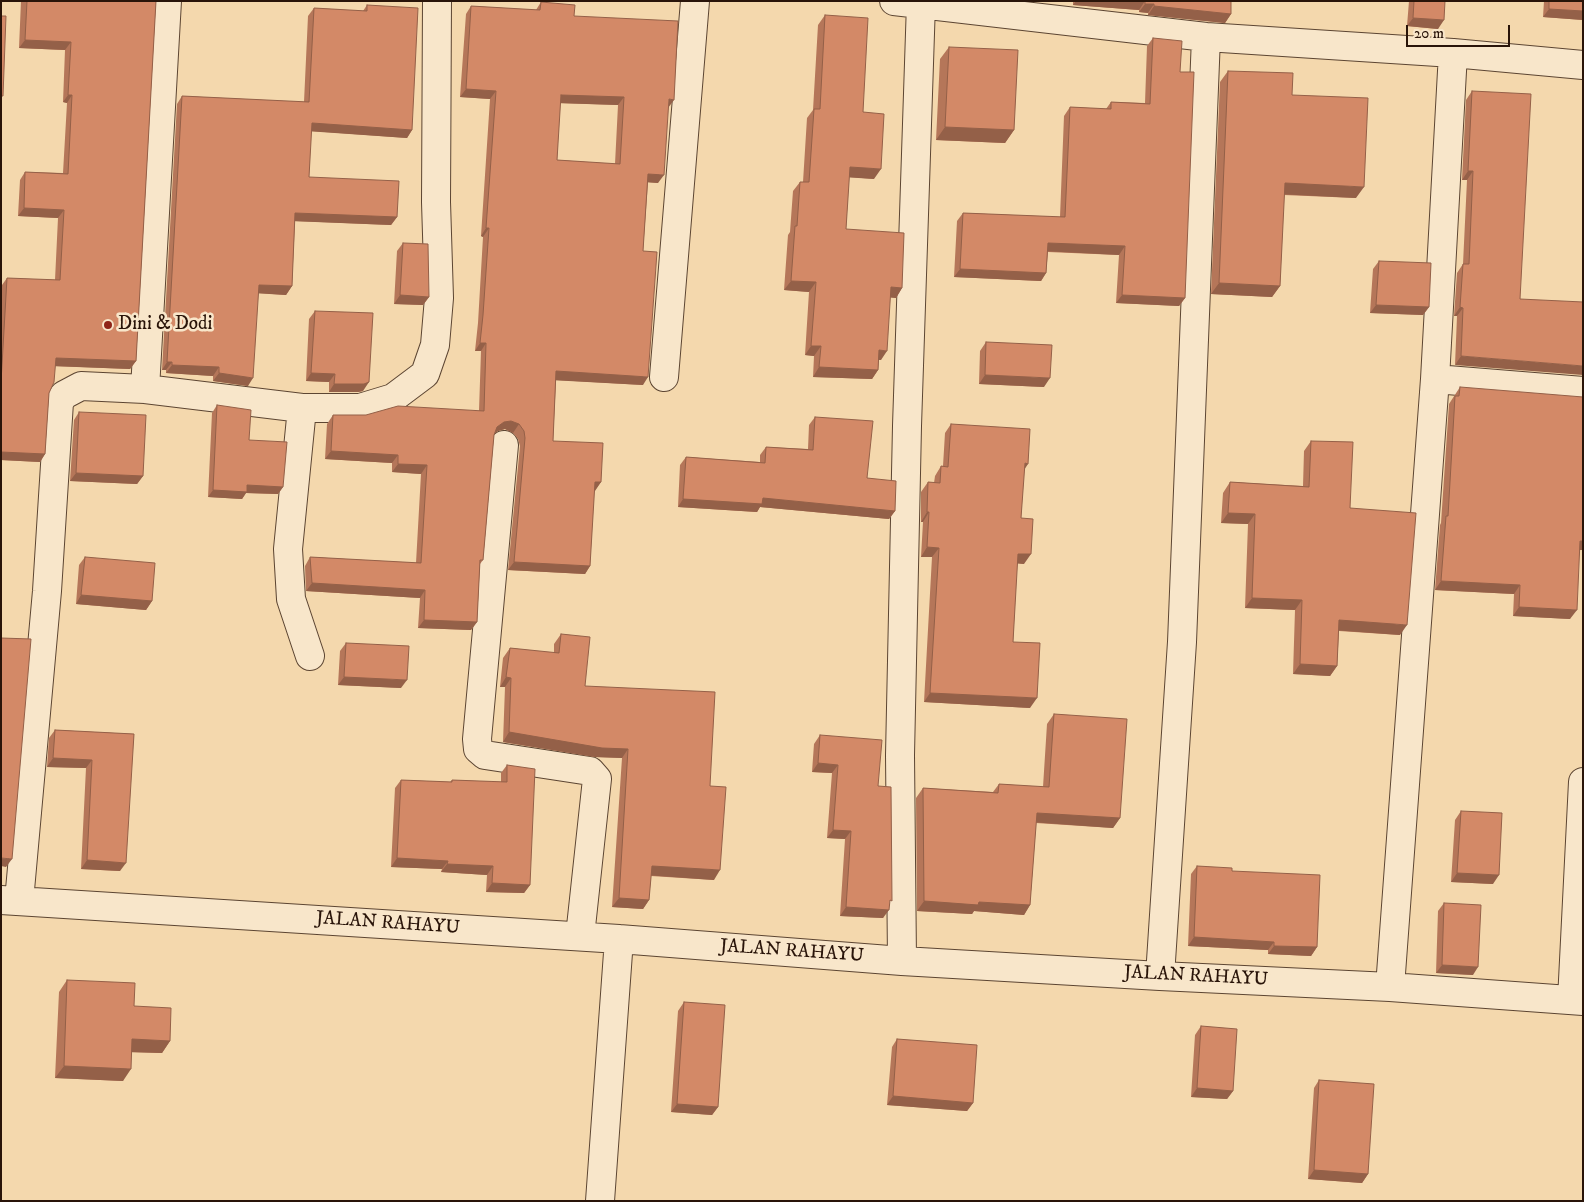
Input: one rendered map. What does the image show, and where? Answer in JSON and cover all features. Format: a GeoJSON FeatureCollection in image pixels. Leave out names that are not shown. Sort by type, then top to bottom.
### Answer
{"type":"FeatureCollection","features":[{"type":"Feature","properties":{"kind":"street"},"geometry":{"type":"LineString","coordinates":[[145,389],[167,1]]}},
{"type":"Feature","properties":{"kind":"street"},"geometry":{"type":"LineString","coordinates":[[10,900],[47,591],[59,402],[64,395],[81,386],[145,389],[302,408],[360,408],[393,398],[425,374],[435,345],[439,298],[436,202],[437,1]]}},
{"type":"Feature","properties":{"kind":"street"},"geometry":{"type":"LineString","coordinates":[[664,376],[695,1]]}},
{"type":"Feature","properties":{"kind":"street"},"geometry":{"type":"LineString","coordinates":[[894,1],[1037,10],[1206,37],[1453,53],[1583,65]]}},
{"type":"Feature","properties":{"kind":"street"},"geometry":{"type":"LineString","coordinates":[[902,961],[900,755],[905,486],[921,3]]}},
{"type":"Feature","properties":{"kind":"street"},"geometry":{"type":"LineString","coordinates":[[1160,976],[1182,642],[1206,37]]}},
{"type":"Feature","properties":{"kind":"street"},"geometry":{"type":"LineString","coordinates":[[1390,987],[1435,379],[1453,53]]}},
{"type":"Feature","properties":{"kind":"street"},"geometry":{"type":"LineString","coordinates":[[1435,379],[1583,391]]}},
{"type":"Feature","properties":{"kind":"street"},"geometry":{"type":"LineString","coordinates":[[302,408],[288,549],[291,599],[310,656]]}},
{"type":"Feature","properties":{"kind":"street"},"geometry":{"type":"LineString","coordinates":[[504,444],[477,739],[478,749],[485,755],[590,771],[597,779],[580,936]]}},
{"type":"Feature","properties":{"kind":"street"},"geometry":{"type":"LineString","coordinates":[[1577,1000],[1583,782]]}},
{"type":"Feature","properties":{"kind":"street","name":"JALAN RAHAYU"},"geometry":{"type":"LineString","coordinates":[[10,900],[580,936],[902,961],[1390,987],[1577,1000]]}},
{"type":"Feature","properties":{"kind":"street"},"geometry":{"type":"LineString","coordinates":[[600,1201],[619,939]]}},
{"type":"Feature","properties":{"kind":"building"},"geometry":{"type":"Polygon","coordinates":[[[27,1],[156,1],[136,361],[56,358],[54,382],[49,393],[45,454],[1,452],[1,382],[7,278],[60,280],[64,210],[24,208],[25,172],[68,174],[72,95],[68,95],[71,42],[25,40],[27,1]]]}},
{"type":"Feature","properties":{"kind":"building"},"geometry":{"type":"Polygon","coordinates":[[[1145,1],[1231,1],[1231,14],[1154,6],[1154,4],[1145,4],[1145,1]]]}},
{"type":"Feature","properties":{"kind":"building"},"geometry":{"type":"Polygon","coordinates":[[[1414,1],[1445,1],[1444,20],[1413,18],[1414,1]]]}},
{"type":"Feature","properties":{"kind":"building"},"geometry":{"type":"Polygon","coordinates":[[[1549,1],[1583,1],[1583,11],[1549,9],[1549,1]]]}},
{"type":"Feature","properties":{"kind":"building"},"geometry":{"type":"Polygon","coordinates":[[[541,2],[575,5],[574,16],[678,21],[674,100],[669,99],[664,175],[648,174],[643,251],[657,252],[648,377],[556,371],[553,441],[603,443],[601,482],[595,482],[590,566],[514,562],[525,438],[524,431],[519,424],[511,421],[504,422],[497,427],[494,435],[483,560],[480,560],[477,622],[424,620],[425,590],[312,583],[310,557],[421,563],[427,465],[398,464],[398,455],[331,451],[333,415],[366,415],[398,406],[484,411],[486,343],[480,343],[489,228],[486,228],[496,91],[466,89],[471,6],[540,10],[541,2]],[[561,95],[557,160],[620,164],[624,97],[561,95]]]}},
{"type":"Feature","properties":{"kind":"building"},"geometry":{"type":"Polygon","coordinates":[[[367,5],[418,8],[412,130],[312,123],[309,177],[399,181],[397,217],[295,213],[292,286],[259,285],[253,378],[219,373],[219,367],[172,365],[172,362],[167,362],[182,96],[309,102],[314,8],[367,11],[367,5]]]}},
{"type":"Feature","properties":{"kind":"building"},"geometry":{"type":"Polygon","coordinates":[[[825,15],[868,18],[863,112],[884,114],[881,169],[850,167],[846,229],[904,233],[902,288],[891,287],[887,351],[879,350],[878,370],[819,367],[821,346],[811,346],[816,282],[791,281],[800,182],[809,182],[814,109],[820,109],[825,15]]]}},
{"type":"Feature","properties":{"kind":"building"},"geometry":{"type":"Polygon","coordinates":[[[1,16],[6,16],[3,96],[1,96],[1,16]]]}},
{"type":"Feature","properties":{"kind":"building"},"geometry":{"type":"Polygon","coordinates":[[[1153,38],[1182,41],[1180,72],[1194,72],[1185,298],[1122,295],[1125,246],[1048,243],[1046,273],[960,269],[963,213],[1065,217],[1070,107],[1111,109],[1111,102],[1150,104],[1153,38]]]}},
{"type":"Feature","properties":{"kind":"building"},"geometry":{"type":"Polygon","coordinates":[[[949,47],[1018,50],[1014,130],[945,127],[949,47]]]}},
{"type":"Feature","properties":{"kind":"building"},"geometry":{"type":"Polygon","coordinates":[[[1228,71],[1293,73],[1292,95],[1368,98],[1364,187],[1285,183],[1280,286],[1219,283],[1228,71]]]}},
{"type":"Feature","properties":{"kind":"building"},"geometry":{"type":"Polygon","coordinates":[[[1472,91],[1531,94],[1520,299],[1583,302],[1583,366],[1461,356],[1463,308],[1460,307],[1463,264],[1469,264],[1473,171],[1468,171],[1472,91]]]}},
{"type":"Feature","properties":{"kind":"building"},"geometry":{"type":"Polygon","coordinates":[[[403,243],[428,244],[429,297],[400,295],[403,243]]]}},
{"type":"Feature","properties":{"kind":"building"},"geometry":{"type":"Polygon","coordinates":[[[1379,261],[1431,263],[1429,307],[1376,305],[1379,261]]]}},
{"type":"Feature","properties":{"kind":"building"},"geometry":{"type":"Polygon","coordinates":[[[315,311],[373,313],[369,382],[364,384],[334,384],[335,374],[311,373],[315,311]]]}},
{"type":"Feature","properties":{"kind":"building"},"geometry":{"type":"Polygon","coordinates":[[[986,342],[1052,345],[1050,378],[985,375],[986,342]]]}},
{"type":"Feature","properties":{"kind":"building"},"geometry":{"type":"Polygon","coordinates":[[[1460,387],[1583,397],[1583,541],[1580,541],[1577,610],[1519,607],[1520,585],[1441,581],[1446,516],[1448,516],[1455,396],[1459,396],[1460,387]]]}},
{"type":"Feature","properties":{"kind":"building"},"geometry":{"type":"Polygon","coordinates":[[[217,405],[251,410],[249,440],[287,442],[283,487],[247,485],[247,492],[213,490],[217,405]]]}},
{"type":"Feature","properties":{"kind":"building"},"geometry":{"type":"Polygon","coordinates":[[[79,412],[146,415],[143,476],[76,473],[79,412]]]}},
{"type":"Feature","properties":{"kind":"building"},"geometry":{"type":"Polygon","coordinates":[[[815,417],[873,421],[867,478],[896,481],[895,511],[763,498],[762,504],[683,499],[686,457],[765,463],[766,447],[813,450],[815,417]]]}},
{"type":"Feature","properties":{"kind":"building"},"geometry":{"type":"Polygon","coordinates":[[[951,424],[1030,429],[1028,464],[1025,463],[1021,518],[1033,519],[1031,554],[1018,554],[1013,642],[1040,643],[1037,698],[930,693],[939,548],[927,547],[928,482],[940,483],[941,466],[948,467],[951,424]]]}},
{"type":"Feature","properties":{"kind":"building"},"geometry":{"type":"Polygon","coordinates":[[[1311,441],[1353,442],[1350,508],[1416,513],[1407,625],[1339,620],[1337,666],[1300,664],[1302,600],[1252,598],[1255,514],[1228,513],[1230,482],[1309,487],[1311,441]]]}},
{"type":"Feature","properties":{"kind":"building"},"geometry":{"type":"Polygon","coordinates":[[[85,557],[155,563],[152,601],[81,595],[85,557]]]}},
{"type":"Feature","properties":{"kind":"building"},"geometry":{"type":"Polygon","coordinates":[[[561,634],[590,637],[585,686],[715,692],[710,786],[726,787],[720,870],[652,866],[649,900],[619,898],[628,749],[602,748],[509,732],[511,678],[506,677],[510,648],[559,653],[561,634]]]}},
{"type":"Feature","properties":{"kind":"building"},"geometry":{"type":"Polygon","coordinates":[[[1,638],[31,639],[12,859],[1,858],[1,638]]]}},
{"type":"Feature","properties":{"kind":"building"},"geometry":{"type":"Polygon","coordinates":[[[346,643],[409,646],[407,680],[344,677],[346,643]]]}},
{"type":"Feature","properties":{"kind":"building"},"geometry":{"type":"Polygon","coordinates":[[[1054,714],[1127,719],[1120,818],[1037,813],[1030,905],[979,902],[978,905],[924,901],[923,788],[998,793],[999,784],[1049,787],[1054,714]]]}},
{"type":"Feature","properties":{"kind":"building"},"geometry":{"type":"Polygon","coordinates":[[[55,730],[134,734],[126,863],[87,860],[92,760],[53,758],[55,730]]]}},
{"type":"Feature","properties":{"kind":"building"},"geometry":{"type":"Polygon","coordinates":[[[820,735],[882,740],[878,786],[891,787],[892,901],[890,900],[889,910],[846,907],[851,831],[833,830],[838,765],[818,763],[820,735]]]}},
{"type":"Feature","properties":{"kind":"building"},"geometry":{"type":"Polygon","coordinates":[[[507,765],[535,769],[530,885],[492,883],[493,866],[447,864],[448,861],[397,858],[401,780],[507,782],[507,765]]]}},
{"type":"Feature","properties":{"kind":"building"},"geometry":{"type":"Polygon","coordinates":[[[1461,811],[1502,813],[1499,875],[1457,873],[1461,811]]]}},
{"type":"Feature","properties":{"kind":"building"},"geometry":{"type":"Polygon","coordinates":[[[1197,866],[1232,868],[1232,871],[1320,875],[1317,947],[1274,946],[1274,942],[1194,937],[1197,866]]]}},
{"type":"Feature","properties":{"kind":"building"},"geometry":{"type":"Polygon","coordinates":[[[1444,903],[1481,905],[1478,967],[1442,965],[1444,903]]]}},
{"type":"Feature","properties":{"kind":"building"},"geometry":{"type":"Polygon","coordinates":[[[67,980],[135,983],[134,1006],[171,1008],[170,1041],[132,1039],[131,1069],[64,1066],[67,980]]]}},
{"type":"Feature","properties":{"kind":"building"},"geometry":{"type":"Polygon","coordinates":[[[684,1002],[725,1005],[718,1107],[677,1104],[684,1002]]]}},
{"type":"Feature","properties":{"kind":"building"},"geometry":{"type":"Polygon","coordinates":[[[1201,1026],[1237,1029],[1233,1091],[1197,1088],[1201,1026]]]}},
{"type":"Feature","properties":{"kind":"building"},"geometry":{"type":"Polygon","coordinates":[[[897,1039],[977,1045],[973,1103],[893,1096],[897,1039]]]}},
{"type":"Feature","properties":{"kind":"building"},"geometry":{"type":"Polygon","coordinates":[[[1319,1080],[1374,1084],[1368,1174],[1314,1170],[1319,1080]]]}},
{"type":"Feature","properties":{"kind":"place","name":"Dini & Dodi"},"geometry":{"type":"Point","coordinates":[108,325]}}]}
